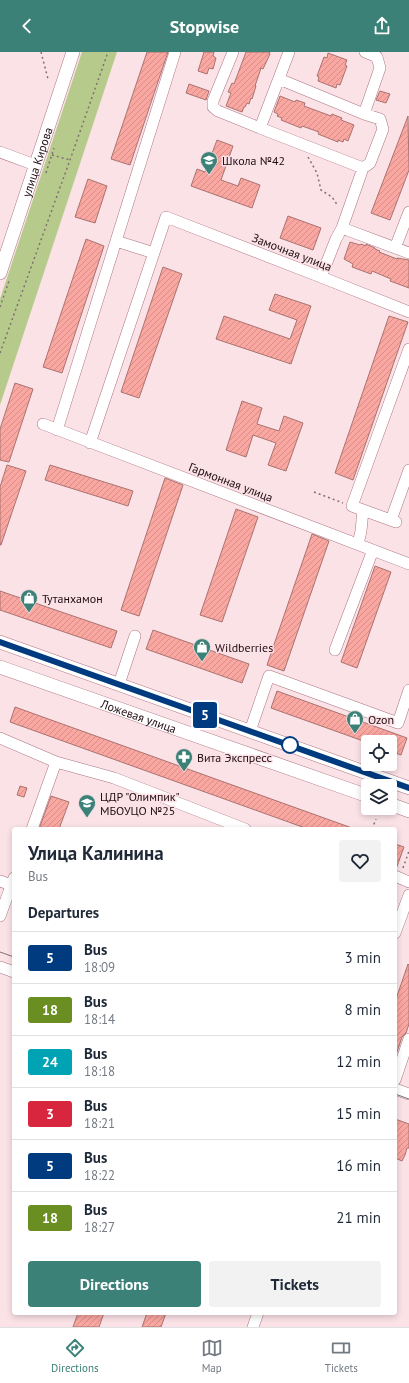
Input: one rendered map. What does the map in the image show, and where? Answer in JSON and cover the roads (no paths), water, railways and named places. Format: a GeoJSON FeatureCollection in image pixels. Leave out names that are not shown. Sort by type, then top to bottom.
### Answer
{"type":"FeatureCollection","features":[{"type":"Feature","properties":{"kind":"main road","name":"улица Кирова"},"geometry":{"type":"LineString","coordinates":[[0,273],[73,52]]}},
{"type":"Feature","properties":{"kind":"main road","name":"Ложевая улица"},"geometry":{"type":"LineString","coordinates":[[0,642],[409,788]]}},
{"type":"Feature","properties":{"kind":"main road","name":"Ложевая улица"},"geometry":{"type":"LineString","coordinates":[[0,667],[361,794]]}},
{"type":"Feature","properties":{"kind":"main road"},"geometry":{"type":"LineString","coordinates":[[397,807],[409,811]]}},
{"type":"Feature","properties":{"kind":"street"},"geometry":{"type":"LineString","coordinates":[[57,430],[175,52]]}},
{"type":"Feature","properties":{"kind":"street"},"geometry":{"type":"LineString","coordinates":[[233,52],[213,101],[214,106],[218,111],[363,168]]}},
{"type":"Feature","properties":{"kind":"street"},"geometry":{"type":"LineString","coordinates":[[260,128],[289,52]]}},
{"type":"Feature","properties":{"kind":"street"},"geometry":{"type":"LineString","coordinates":[[364,114],[380,68],[377,57],[365,52]]}},
{"type":"Feature","properties":{"kind":"street"},"geometry":{"type":"LineString","coordinates":[[279,79],[364,114],[380,119],[383,129],[370,163],[363,168],[342,226],[321,276]]}},
{"type":"Feature","properties":{"kind":"street"},"geometry":{"type":"LineString","coordinates":[[0,152],[36,165]]}},
{"type":"Feature","properties":{"kind":"street"},"geometry":{"type":"LineString","coordinates":[[395,248],[409,212]]}},
{"type":"Feature","properties":{"kind":"street","name":"Замочная улица"},"geometry":{"type":"LineString","coordinates":[[154,253],[166,217],[321,276],[409,312]]}},
{"type":"Feature","properties":{"kind":"street"},"geometry":{"type":"LineString","coordinates":[[342,226],[409,253]]}},
{"type":"Feature","properties":{"kind":"street"},"geometry":{"type":"LineString","coordinates":[[90,443],[154,253],[116,241]]}},
{"type":"Feature","properties":{"kind":"street"},"geometry":{"type":"LineString","coordinates":[[409,349],[352,506],[394,521],[409,470]]}},
{"type":"Feature","properties":{"kind":"street","name":"Гармонная улица"},"geometry":{"type":"LineString","coordinates":[[44,424],[90,443],[409,564]]}},
{"type":"Feature","properties":{"kind":"street"},"geometry":{"type":"LineString","coordinates":[[358,544],[363,510]]}},
{"type":"Feature","properties":{"kind":"street"},"geometry":{"type":"LineString","coordinates":[[335,650],[372,550]]}},
{"type":"Feature","properties":{"kind":"street"},"geometry":{"type":"LineString","coordinates":[[119,684],[135,636]]}},
{"type":"Feature","properties":{"kind":"street"},"geometry":{"type":"LineString","coordinates":[[250,731],[269,676],[398,723],[409,690]]}},
{"type":"Feature","properties":{"kind":"street"},"geometry":{"type":"LineString","coordinates":[[0,738],[56,762],[114,778],[240,827]]}},
{"type":"Feature","properties":{"kind":"street"},"geometry":{"type":"LineString","coordinates":[[33,827],[56,762]]}},
{"type":"Feature","properties":{"kind":"street"},"geometry":{"type":"LineString","coordinates":[[397,877],[409,882]]}},
{"type":"Feature","properties":{"kind":"street"},"geometry":{"type":"LineString","coordinates":[[0,881],[12,882]]}},
{"type":"Feature","properties":{"kind":"street"},"geometry":{"type":"LineString","coordinates":[[0,916],[12,885]]}},
{"type":"Feature","properties":{"kind":"street"},"geometry":{"type":"LineString","coordinates":[[397,928],[409,895]]}},
{"type":"Feature","properties":{"kind":"street"},"geometry":{"type":"LineString","coordinates":[[0,967],[12,971]]}},
{"type":"Feature","properties":{"kind":"street"},"geometry":{"type":"LineString","coordinates":[[397,1076],[406,1057],[409,1039]]}},
{"type":"Feature","properties":{"kind":"street"},"geometry":{"type":"LineString","coordinates":[[397,1090],[409,1094]]}},
{"type":"Feature","properties":{"kind":"street"},"geometry":{"type":"LineString","coordinates":[[253,1327],[257,1315]]}},
{"type":"Feature","properties":{"kind":"tram line"},"geometry":{"type":"LineString","coordinates":[[0,952],[12,956]]}},
{"type":"Feature","properties":{"kind":"tram line"},"geometry":{"type":"LineString","coordinates":[[397,1095],[409,1099]]}},
{"type":"Feature","properties":{"kind":"place","name":"Школа №42"},"geometry":{"type":"Point","coordinates":[209,175]}},
{"type":"Feature","properties":{"kind":"place","name":"Тутанхамон"},"geometry":{"type":"Point","coordinates":[29,613]}},
{"type":"Feature","properties":{"kind":"place","name":"Wildberries"},"geometry":{"type":"Point","coordinates":[202,662]}},
{"type":"Feature","properties":{"kind":"place","name":"Ozon"},"geometry":{"type":"Point","coordinates":[355,734]}},
{"type":"Feature","properties":{"kind":"place","name":"Вита Экспресс"},"geometry":{"type":"Point","coordinates":[184,772]}},
{"type":"Feature","properties":{"kind":"place","name":"ЦДР \"Олимпик\" МБОУЦО №25"},"geometry":{"type":"Point","coordinates":[87,818]}}]}
